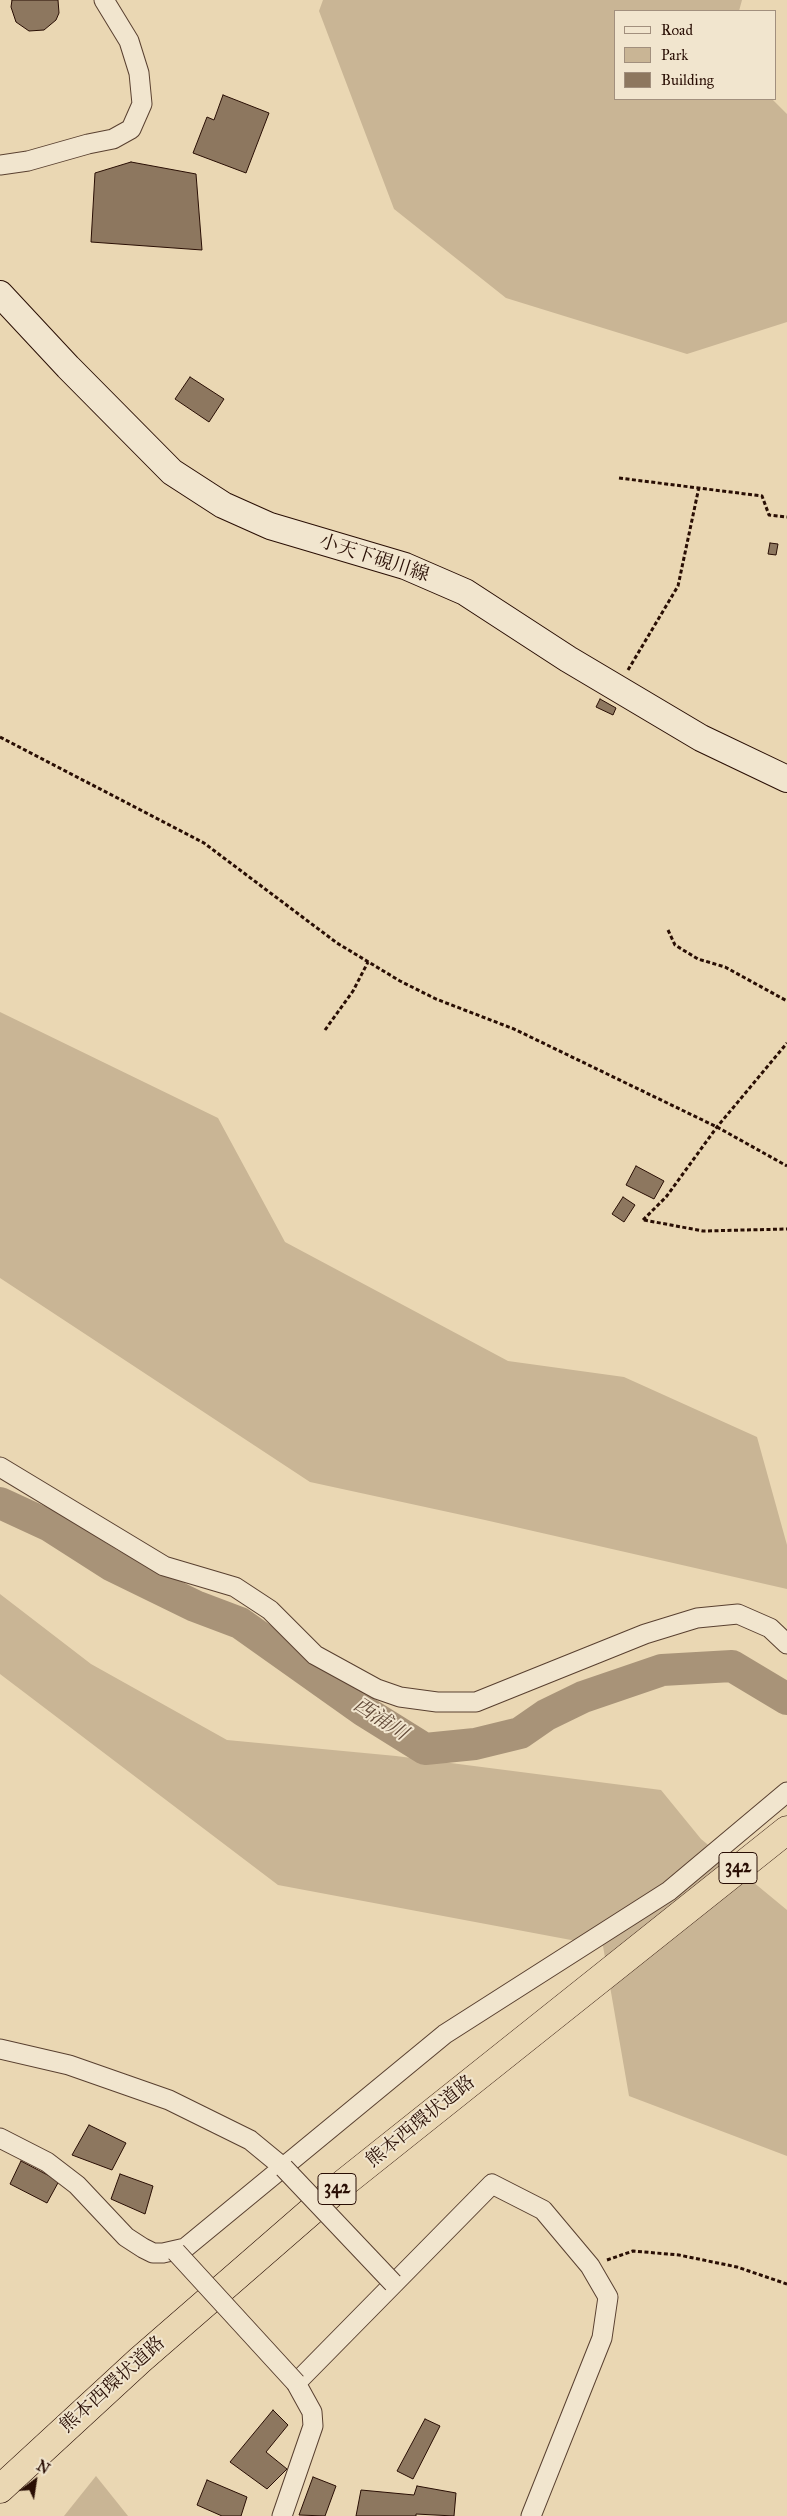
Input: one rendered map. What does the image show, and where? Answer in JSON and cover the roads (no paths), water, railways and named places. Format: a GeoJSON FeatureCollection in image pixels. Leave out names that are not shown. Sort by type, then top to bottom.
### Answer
{"type":"FeatureCollection","features":[{"type":"Feature","properties":{"kind":"highway","name":"熊本西環状道路"},"geometry":{"type":"LineString","coordinates":[[0,2489],[140,2360],[679,1899],[787,1830]]}},
{"type":"Feature","properties":{"kind":"main road","name":"小天下硯川線"},"geometry":{"type":"LineString","coordinates":[[0,294],[68,367],[172,472],[216,500],[270,526],[405,566],[465,592],[617,688],[702,738],[787,779]]}},
{"type":"Feature","properties":{"kind":"street"},"geometry":{"type":"LineString","coordinates":[[0,164],[28,161],[88,144],[113,140],[131,129],[142,104],[139,73],[128,41],[104,0]]}},
{"type":"Feature","properties":{"kind":"street"},"geometry":{"type":"LineString","coordinates":[[0,1468],[164,1566],[234,1587],[270,1610],[314,1655],[377,1689],[400,1697],[437,1702],[476,1702],[645,1634],[697,1618],[738,1614],[770,1628],[787,1644]]}},
{"type":"Feature","properties":{"kind":"street"},"geometry":{"type":"LineString","coordinates":[[0,2138],[48,2162],[77,2185],[126,2236],[143,2248],[153,2253],[176,2252],[191,2245],[445,2034],[679,1899],[787,1792]]}},
{"type":"Feature","properties":{"kind":"street"},"geometry":{"type":"LineString","coordinates":[[0,2049],[69,2065],[169,2100],[250,2140],[284,2168],[393,2283]]}},
{"type":"Feature","properties":{"kind":"street"},"geometry":{"type":"LineString","coordinates":[[296,2383],[492,2184],[543,2210],[590,2266],[608,2296],[602,2338],[531,2516]]}},
{"type":"Feature","properties":{"kind":"street"},"geometry":{"type":"LineString","coordinates":[[176,2252],[296,2383],[312,2412],[313,2426],[282,2516]]}},
{"type":"Feature","properties":{"kind":"waterway","name":"西浦川"},"geometry":{"type":"LineString","coordinates":[[0,1503],[50,1526],[111,1565],[195,1606],[240,1623],[364,1711],[425,1749],[475,1744],[520,1733],[546,1715],[583,1697],[662,1670],[732,1666],[787,1699]]}}]}
